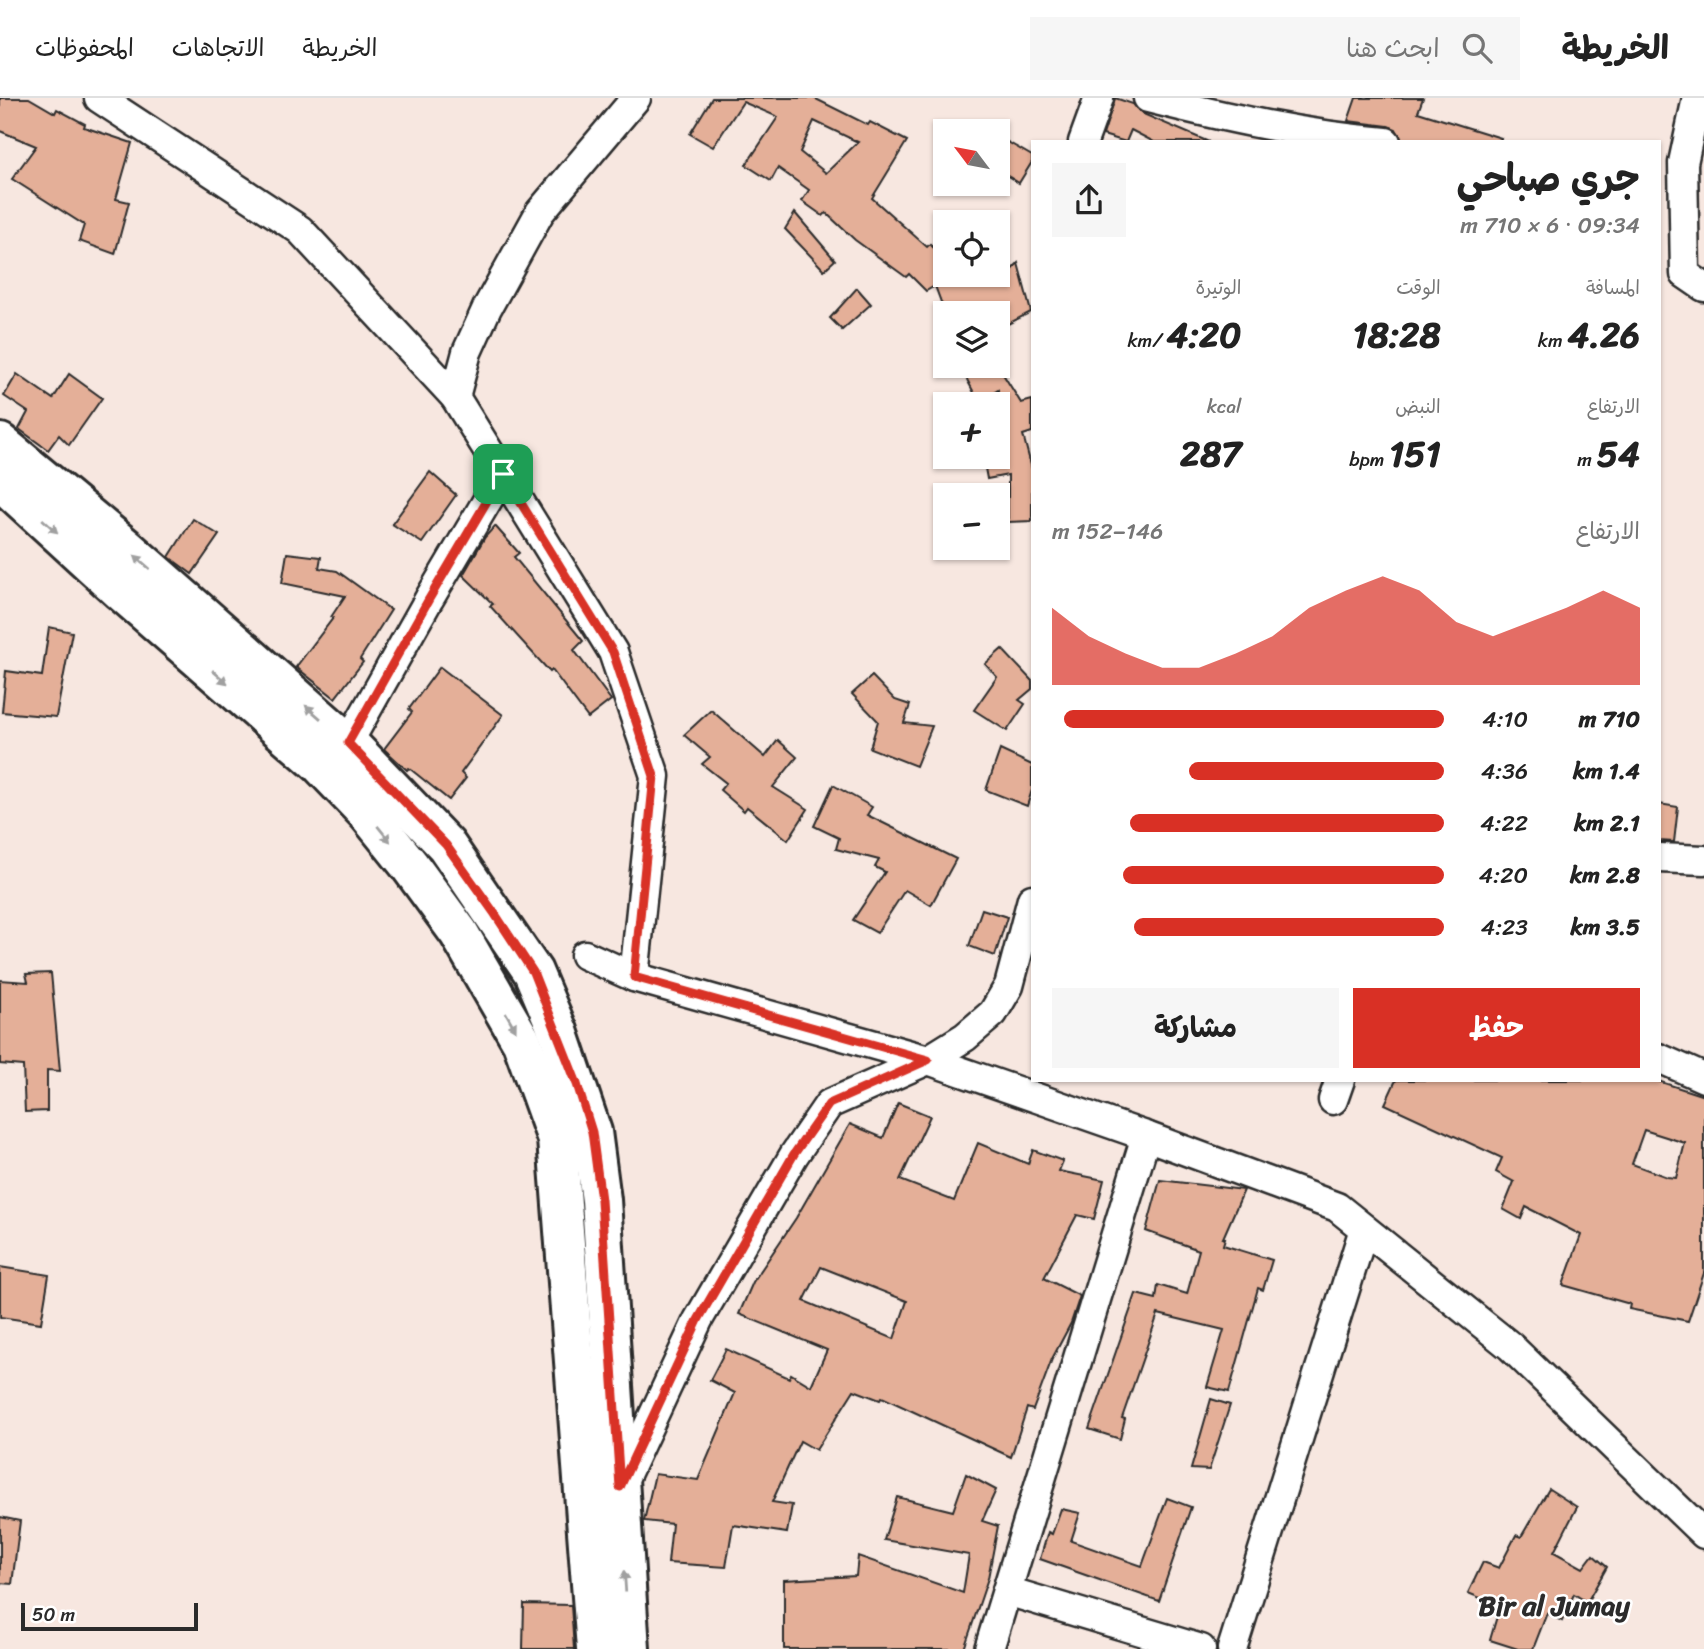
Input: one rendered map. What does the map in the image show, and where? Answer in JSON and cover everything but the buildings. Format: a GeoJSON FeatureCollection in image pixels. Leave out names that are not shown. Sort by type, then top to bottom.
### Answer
{"type":"FeatureCollection","features":[{"type":"Feature","properties":{"kind":"main road"},"geometry":{"type":"LineString","coordinates":[[0,443],[125,547],[348,743],[446,845],[533,972],[577,1084],[592,1132],[601,1200],[630,1649]]}},
{"type":"Feature","properties":{"kind":"main road"},"geometry":{"type":"LineString","coordinates":[[0,480],[321,765],[368,814],[459,933],[522,1042],[557,1139],[596,1649]]}},
{"type":"Feature","properties":{"kind":"street"},"geometry":{"type":"LineString","coordinates":[[99,98],[300,230],[455,397],[613,652],[654,776],[634,977]]}},
{"type":"Feature","properties":{"kind":"street"},"geometry":{"type":"LineString","coordinates":[[455,397],[467,352],[487,308],[540,212],[636,98]]}},
{"type":"Feature","properties":{"kind":"street"},"geometry":{"type":"LineString","coordinates":[[1084,140],[1099,98]]}},
{"type":"Feature","properties":{"kind":"street"},"geometry":{"type":"LineString","coordinates":[[1148,98],[1227,118],[1366,140]]}},
{"type":"Feature","properties":{"kind":"street"},"geometry":{"type":"LineString","coordinates":[[1696,98],[1683,163],[1685,274],[1704,287]]}},
{"type":"Feature","properties":{"kind":"street"},"geometry":{"type":"LineString","coordinates":[[348,743],[503,474]]}},
{"type":"Feature","properties":{"kind":"street"},"geometry":{"type":"LineString","coordinates":[[1661,858],[1704,860]]}},
{"type":"Feature","properties":{"kind":"street"},"geometry":{"type":"LineString","coordinates":[[620,1487],[698,1320],[794,1154],[829,1104],[928,1060],[965,1037],[993,1013],[1009,986],[1031,904]]}},
{"type":"Feature","properties":{"kind":"street"},"geometry":{"type":"LineString","coordinates":[[585,955],[634,977],[928,1060],[1146,1136],[1336,1207],[1510,1346],[1704,1534]]}},
{"type":"Feature","properties":{"kind":"street"},"geometry":{"type":"LineString","coordinates":[[1661,1059],[1704,1078]]}},
{"type":"Feature","properties":{"kind":"street"},"geometry":{"type":"LineString","coordinates":[[989,1649],[1146,1136]]}},
{"type":"Feature","properties":{"kind":"street"},"geometry":{"type":"LineString","coordinates":[[1232,1649],[1364,1229]]}},
{"type":"Feature","properties":{"kind":"street"},"geometry":{"type":"LineString","coordinates":[[1007,1591],[1201,1649]]}},
{"type":"Feature","properties":{"kind":"district","name":"Bir al Jumay"},"geometry":{"type":"Point","coordinates":[1554,1605]}},
{"type":"Feature","properties":{"kind":"route"},"geometry":{"type":"LineString","coordinates":[[503,474],[613,652],[654,776],[634,977],[928,1060],[829,1104],[794,1154],[698,1320],[620,1487],[601,1200],[592,1132],[558,1031],[533,972],[446,845],[348,743],[503,474]]}}]}
